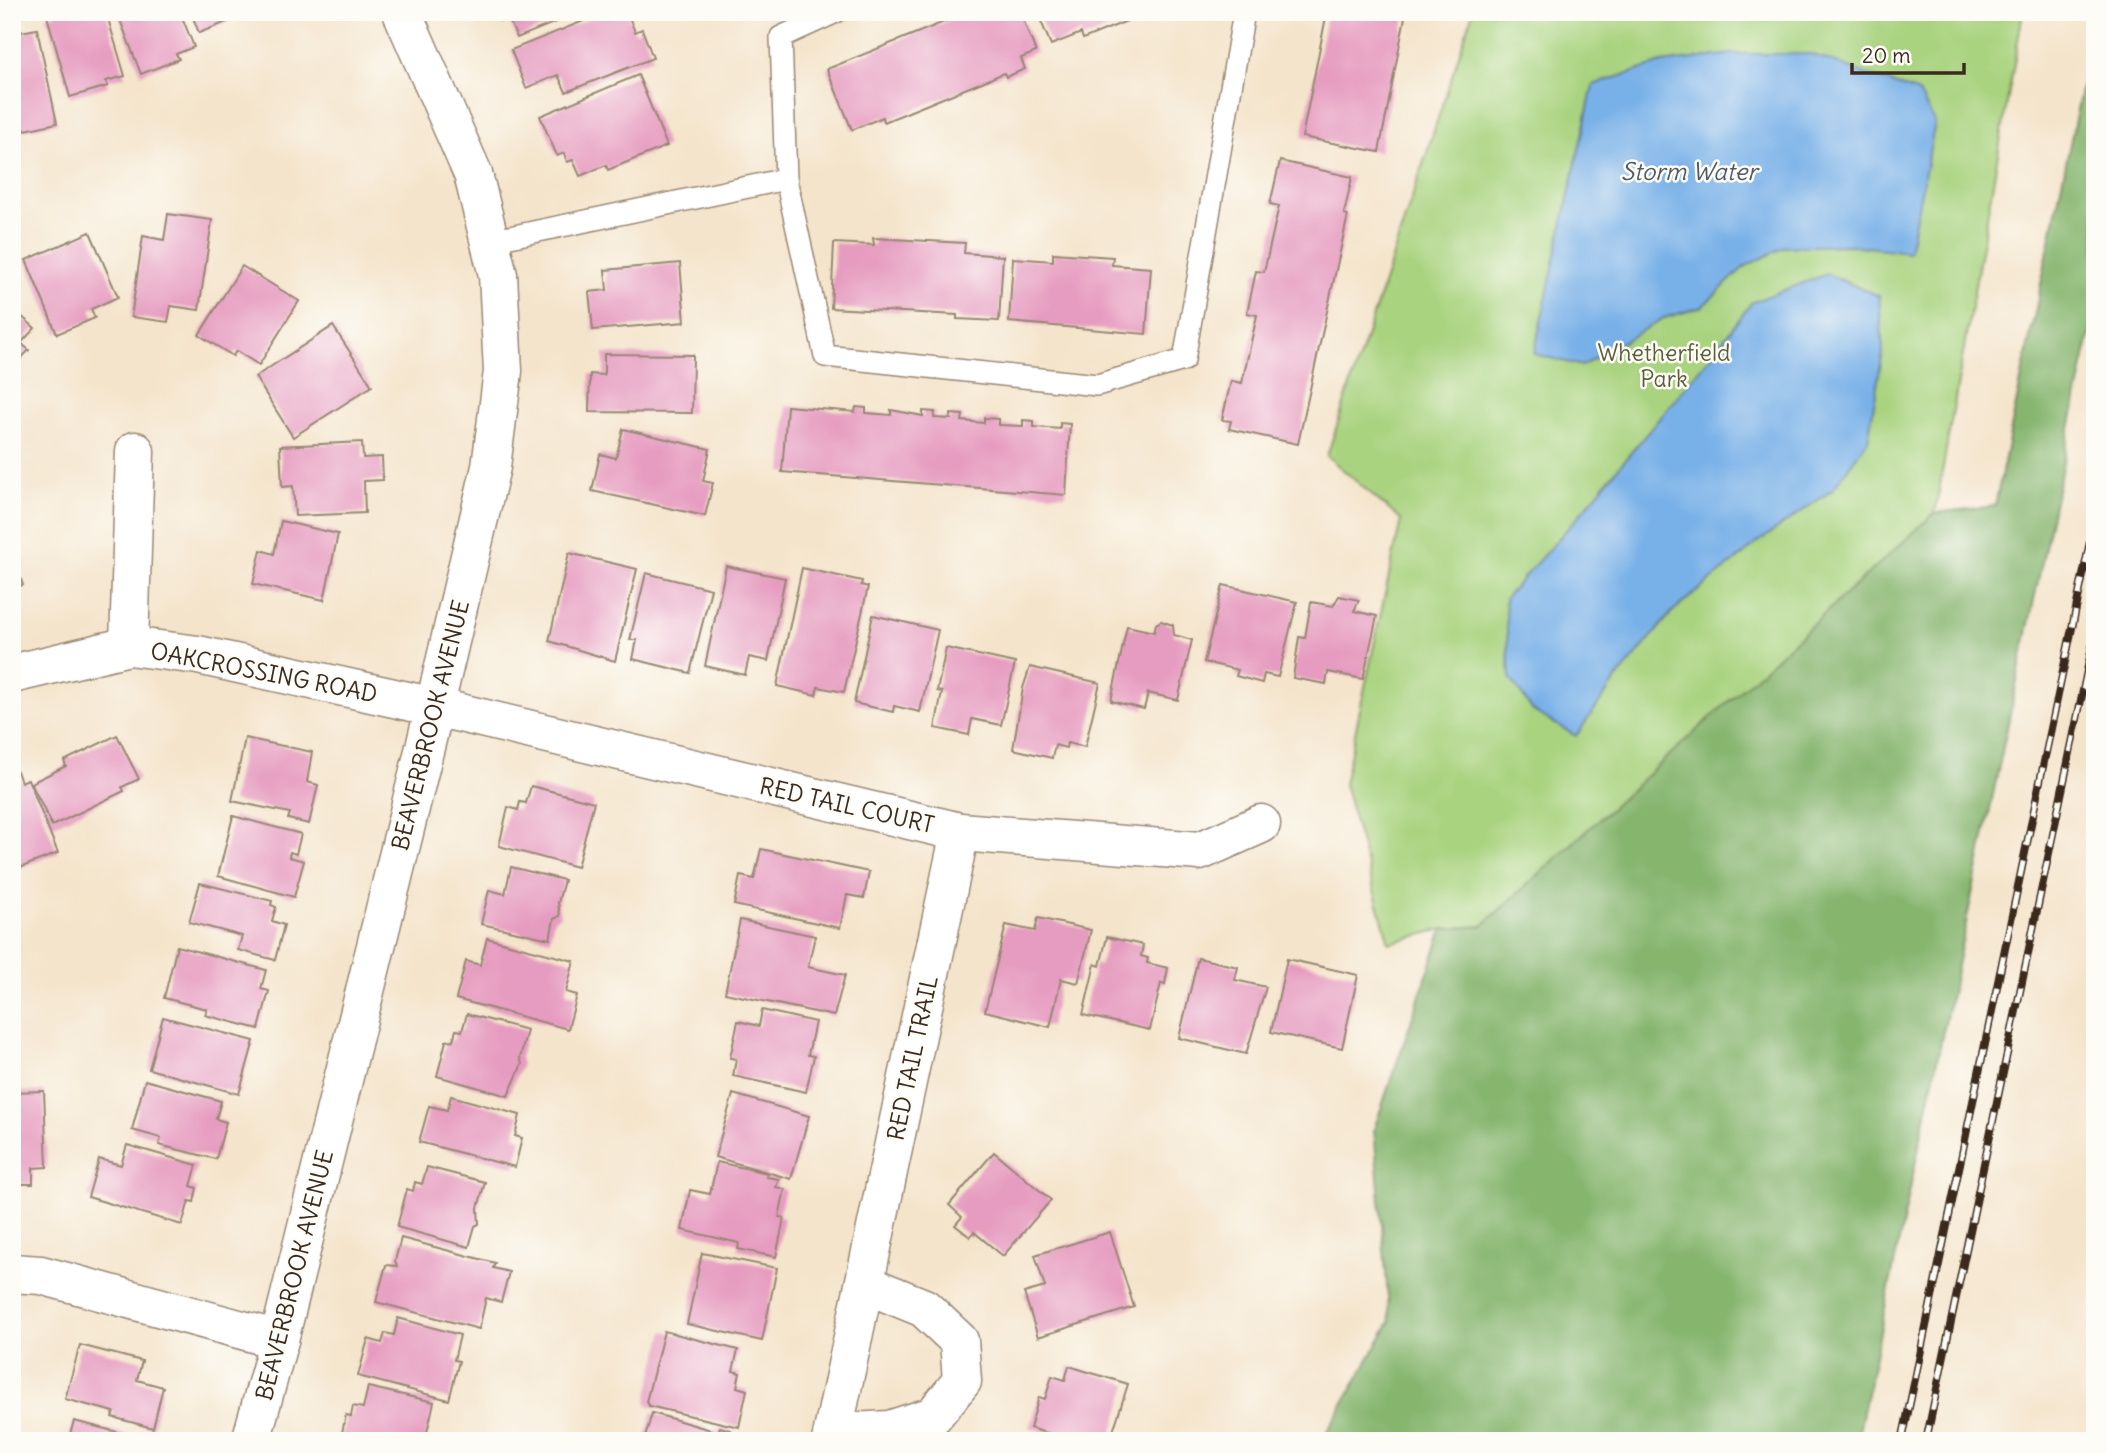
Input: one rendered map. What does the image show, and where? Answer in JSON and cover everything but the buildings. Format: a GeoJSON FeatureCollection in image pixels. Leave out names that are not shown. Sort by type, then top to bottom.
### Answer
{"type":"FeatureCollection","features":[{"type":"Feature","properties":{"kind":"street","name":"BEAVERBROOK AVENUE"},"geometry":{"type":"LineString","coordinates":[[251,1441],[279,1340],[435,707],[491,467],[503,371],[498,275],[472,174],[402,12]]}},
{"type":"Feature","properties":{"kind":"street"},"geometry":{"type":"LineString","coordinates":[[129,646],[135,451]]}},
{"type":"Feature","properties":{"kind":"street","name":"OAKCROSSING ROAD"},"geometry":{"type":"LineString","coordinates":[[12,674],[129,646],[198,654],[435,707]]}},
{"type":"Feature","properties":{"kind":"street","name":"RED TAIL COURT"},"geometry":{"type":"LineString","coordinates":[[435,707],[960,832],[1200,851],[1261,824]]}},
{"type":"Feature","properties":{"kind":"street","name":"RED TAIL TRAIL"},"geometry":{"type":"LineString","coordinates":[[865,1284],[924,1308],[959,1341],[962,1381],[933,1416],[889,1430],[832,1437],[960,832]]}},
{"type":"Feature","properties":{"kind":"street"},"geometry":{"type":"LineString","coordinates":[[12,1273],[41,1275],[279,1340]]}},
{"type":"Feature","properties":{"kind":"lane"},"geometry":{"type":"LineString","coordinates":[[836,12],[781,37],[786,179],[825,356],[1097,385],[1184,360],[1244,12]]}},
{"type":"Feature","properties":{"kind":"lane"},"geometry":{"type":"LineString","coordinates":[[490,241],[786,179]]}},
{"type":"Feature","properties":{"kind":"green space","name":"Whetherfield Park"},"geometry":{"type":"Polygon","coordinates":[[[1473,12],[2023,12],[1935,513],[1482,926],[1443,929],[1389,943],[1344,784],[1401,520],[1327,456],[1473,12]]]}},
{"type":"Feature","properties":{"kind":"green space"},"geometry":{"type":"Polygon","coordinates":[[[2095,23],[2095,310],[1857,1441],[1322,1441],[1390,1322],[1374,1129],[1443,929],[1482,926],[1935,513],[1995,506],[2095,23]]]}},
{"type":"Feature","properties":{"kind":"water","name":"Storm Water"},"geometry":{"type":"Polygon","coordinates":[[[1732,54],[1811,54],[1919,93],[1935,123],[1909,252],[1850,245],[1784,247],[1744,267],[1702,307],[1664,318],[1582,366],[1534,354],[1593,85],[1662,63],[1732,54]]]}},
{"type":"Feature","properties":{"kind":"water"},"geometry":{"type":"Polygon","coordinates":[[[1827,274],[1879,296],[1883,351],[1868,440],[1832,490],[1760,541],[1673,611],[1614,682],[1576,736],[1533,711],[1510,678],[1505,598],[1575,520],[1707,361],[1752,302],[1827,274]]]}},
{"type":"Feature","properties":{"kind":"railway"},"geometry":{"type":"LineString","coordinates":[[1902,1441],[2095,518]]}},
{"type":"Feature","properties":{"kind":"railway"},"geometry":{"type":"LineString","coordinates":[[1926,1441],[2095,633]]}}]}
